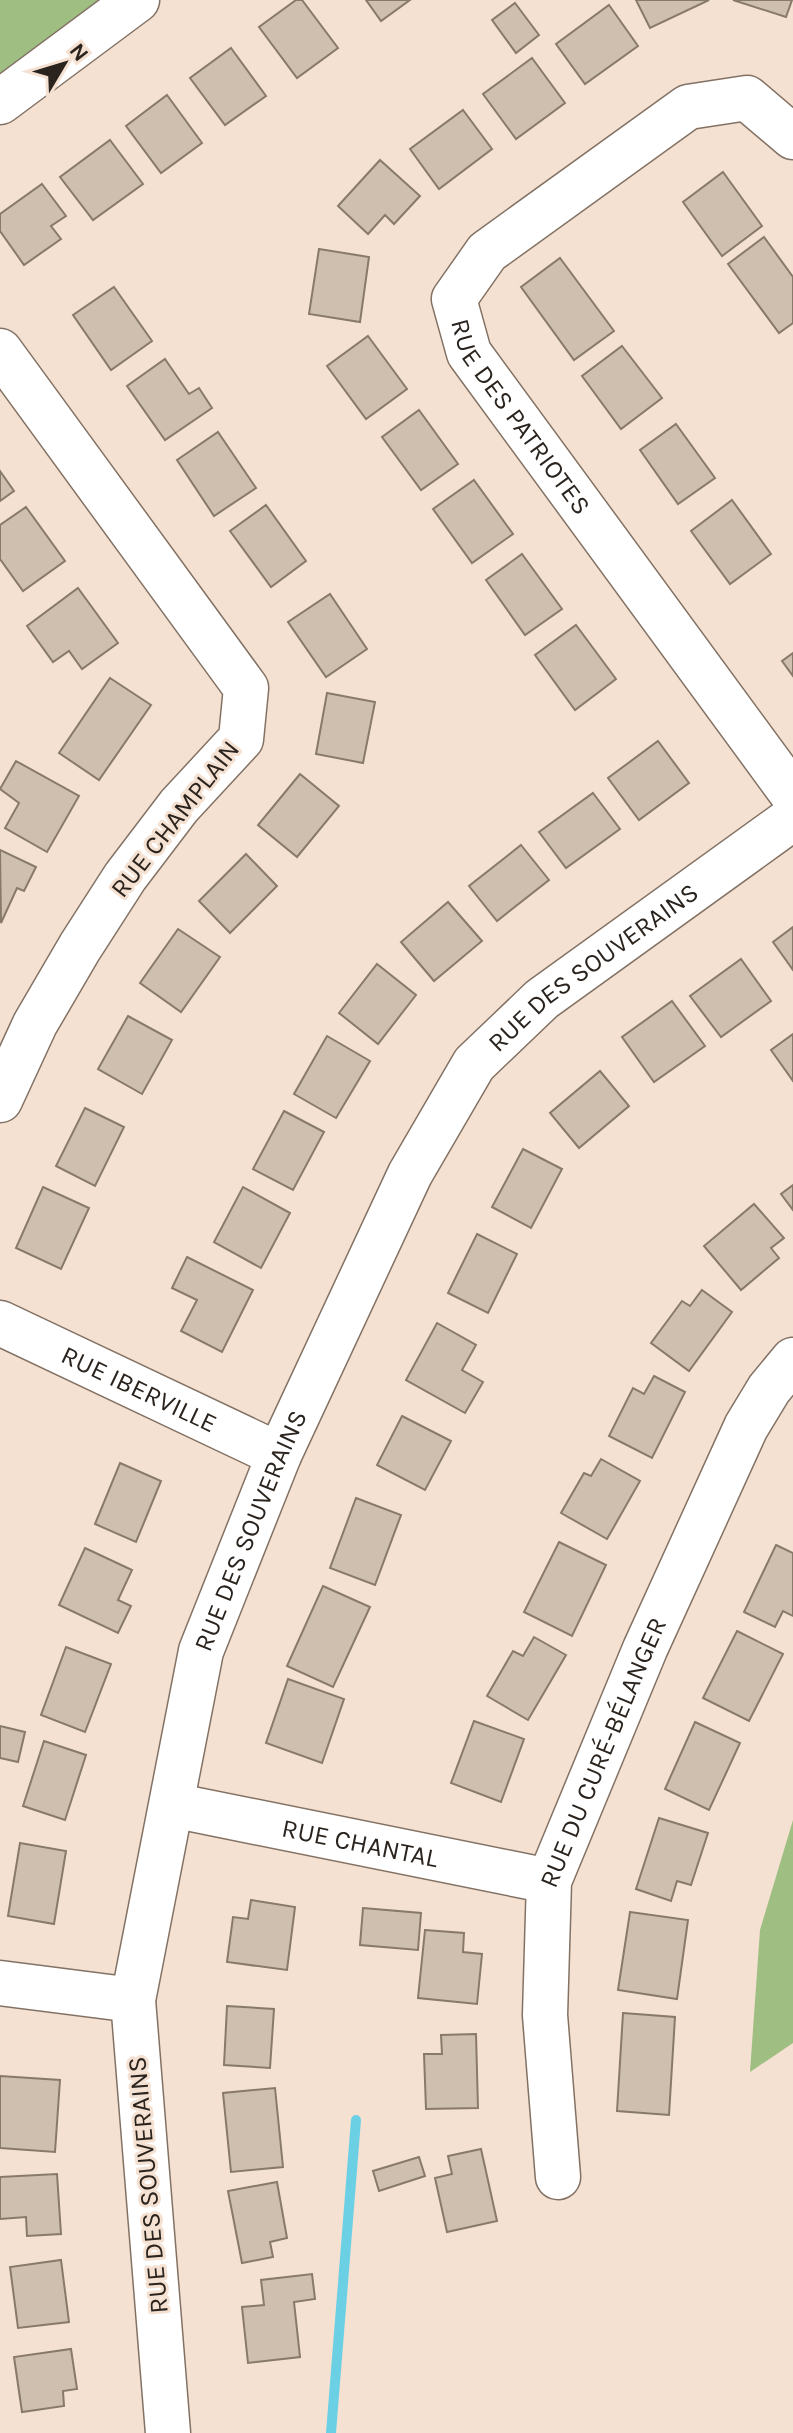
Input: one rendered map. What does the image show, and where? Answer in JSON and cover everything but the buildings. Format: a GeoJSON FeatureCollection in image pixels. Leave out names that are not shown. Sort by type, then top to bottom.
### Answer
{"type":"FeatureCollection","features":[{"type":"Feature","properties":{"kind":"street"},"geometry":{"type":"LineString","coordinates":[[0,102],[137,0]]}},
{"type":"Feature","properties":{"kind":"street","name":"RUE DES PATRIOTES"},"geometry":{"type":"LineString","coordinates":[[793,137],[747,98],[688,107],[487,252],[454,299],[469,353],[793,795]]}},
{"type":"Feature","properties":{"kind":"street","name":"RUE CHAMPLAIN"},"geometry":{"type":"LineString","coordinates":[[0,351],[246,688],[241,739],[179,806],[125,877],[35,1024],[0,1100]]}},
{"type":"Feature","properties":{"kind":"street","name":"RUE DES SOUVERAINS"},"geometry":{"type":"LineString","coordinates":[[168,2433],[133,2000],[201,1651],[279,1455],[410,1174],[474,1064],[542,999],[793,818]]}},
{"type":"Feature","properties":{"kind":"street","name":"RUE IBERVILLE"},"geometry":{"type":"LineString","coordinates":[[0,1323],[279,1455]]}},
{"type":"Feature","properties":{"kind":"street","name":"RUE DU CURÉ-BÉLANGER"},"geometry":{"type":"LineString","coordinates":[[558,2177],[545,2015],[549,1881],[645,1649],[746,1427],[769,1389],[793,1360]]}},
{"type":"Feature","properties":{"kind":"street","name":"RUE CHANTAL"},"geometry":{"type":"LineString","coordinates":[[172,1805],[549,1881]]}},
{"type":"Feature","properties":{"kind":"street"},"geometry":{"type":"LineString","coordinates":[[0,1983],[133,2000]]}},
{"type":"Feature","properties":{"kind":"green space"},"geometry":{"type":"Polygon","coordinates":[[[0,0],[137,0],[0,102],[0,0]]]}},
{"type":"Feature","properties":{"kind":"green space"},"geometry":{"type":"Polygon","coordinates":[[[793,1820],[793,2043],[750,2072],[760,1930],[793,1820]]]}},
{"type":"Feature","properties":{"kind":"waterway"},"geometry":{"type":"LineString","coordinates":[[331,2433],[356,2120]]}}]}
